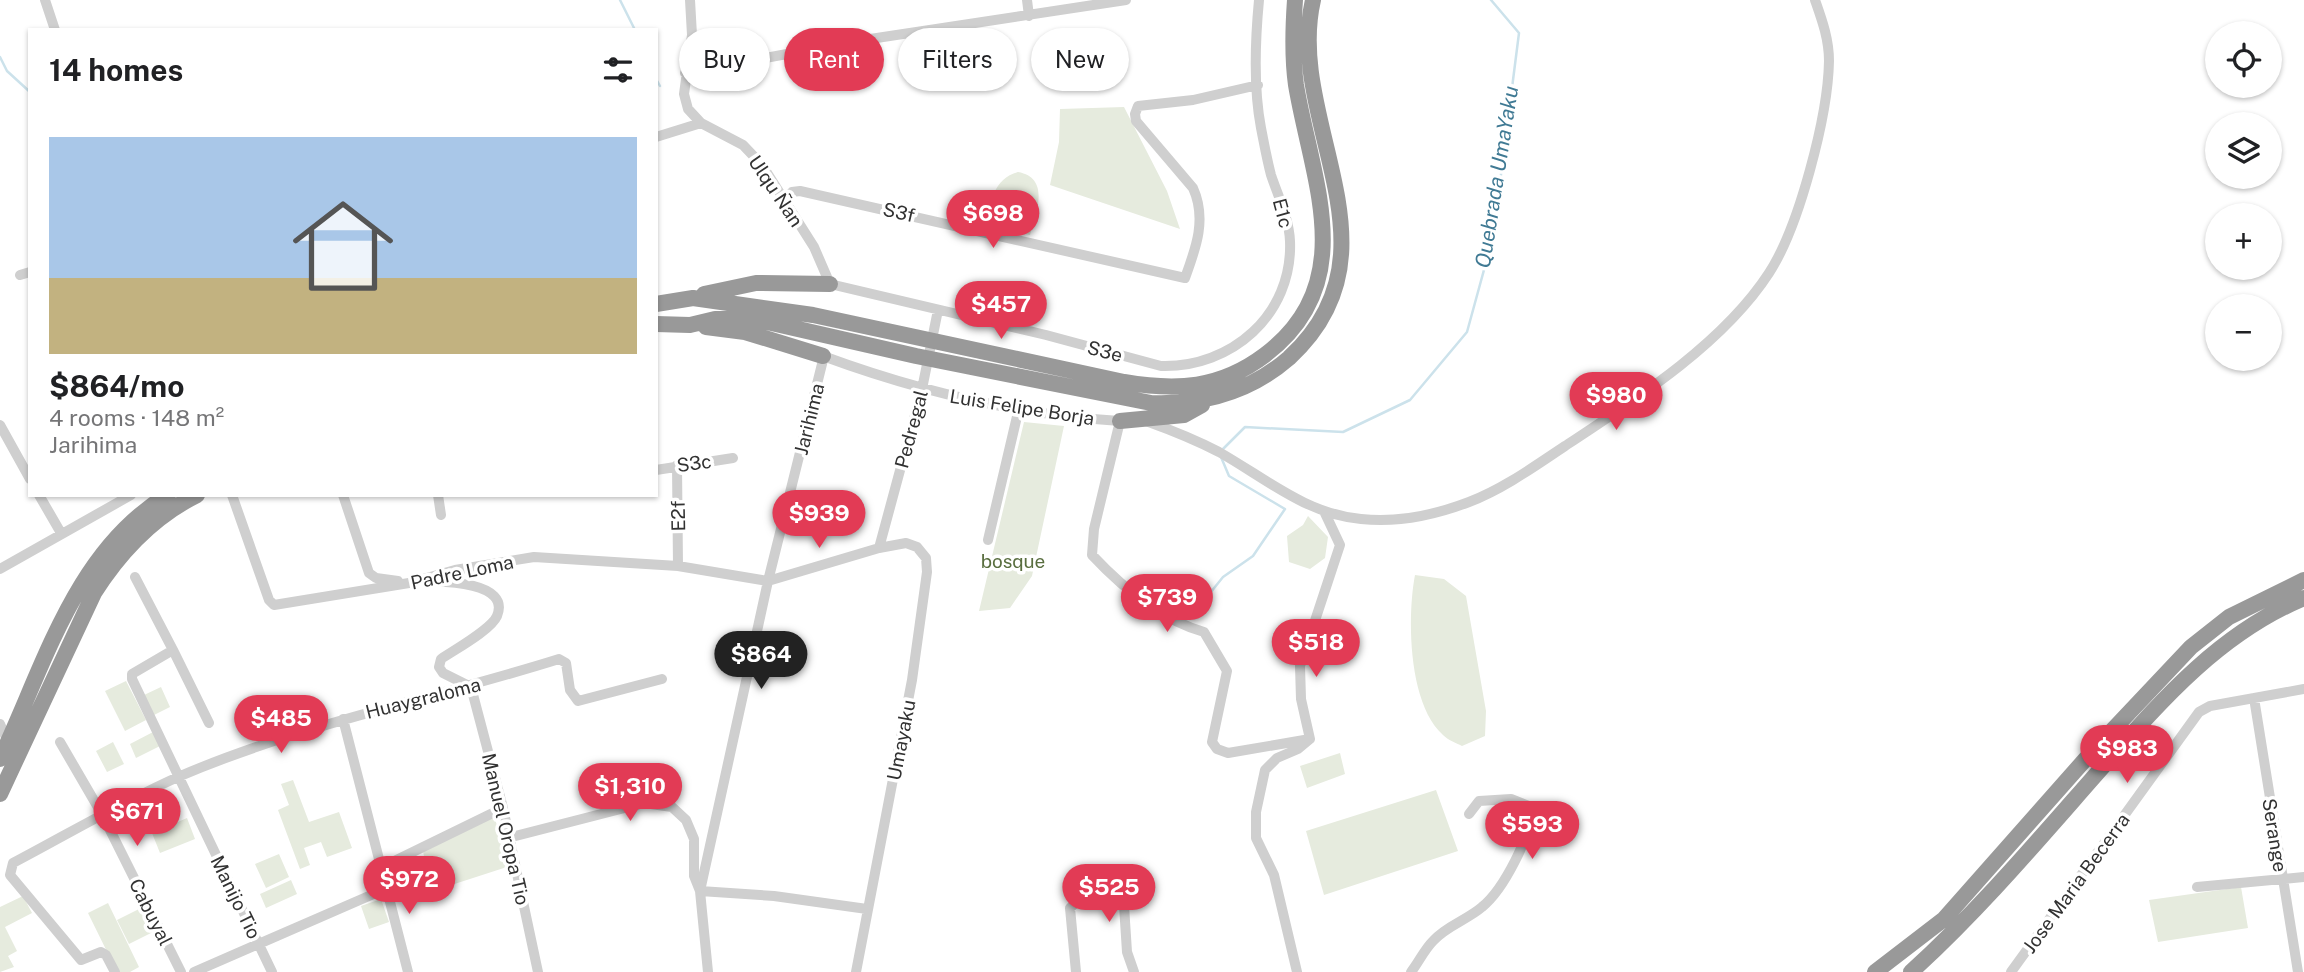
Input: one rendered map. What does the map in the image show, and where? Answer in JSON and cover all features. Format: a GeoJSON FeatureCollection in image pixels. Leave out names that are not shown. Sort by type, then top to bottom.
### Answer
{"type":"FeatureCollection","features":[{"type":"Feature","properties":{"kind":"highway"},"geometry":{"type":"LineString","coordinates":[[692,298],[813,315],[1151,387],[1191,387],[1245,368],[1272,350],[1301,317],[1316,284],[1323,256],[1322,198],[1296,83],[1294,0]]}},
{"type":"Feature","properties":{"kind":"highway"},"geometry":{"type":"LineString","coordinates":[[1120,421],[1146,421],[1184,415],[1213,398],[1255,382],[1295,352],[1324,312],[1338,273],[1342,221],[1311,70],[1308,29],[1313,0]]}},
{"type":"Feature","properties":{"kind":"highway"},"geometry":{"type":"LineString","coordinates":[[658,304],[755,283],[830,284]]}},
{"type":"Feature","properties":{"kind":"highway"},"geometry":{"type":"LineString","coordinates":[[690,325],[715,320],[754,319],[1113,397],[1168,404],[1213,398]]}},
{"type":"Feature","properties":{"kind":"highway"},"geometry":{"type":"LineString","coordinates":[[658,324],[745,332],[824,356]]}},
{"type":"Feature","properties":{"kind":"highway"},"geometry":{"type":"LineString","coordinates":[[0,759],[94,563],[123,530],[165,497]]}},
{"type":"Feature","properties":{"kind":"highway"},"geometry":{"type":"LineString","coordinates":[[0,794],[94,593],[106,573],[156,521],[194,497]]}},
{"type":"Feature","properties":{"kind":"highway"},"geometry":{"type":"LineString","coordinates":[[1875,972],[1944,919],[2090,754],[2191,647],[2229,617],[2304,580]]}},
{"type":"Feature","properties":{"kind":"highway"},"geometry":{"type":"LineString","coordinates":[[1911,972],[1961,926],[2126,741],[2212,652],[2249,626],[2304,598]]}},
{"type":"Feature","properties":{"kind":"street"},"geometry":{"type":"LineString","coordinates":[[46,0],[54,28]]}},
{"type":"Feature","properties":{"kind":"street"},"geometry":{"type":"LineString","coordinates":[[690,0],[692,28]]}},
{"type":"Feature","properties":{"kind":"street"},"geometry":{"type":"LineString","coordinates":[[1027,0],[1029,16]]}},
{"type":"Feature","properties":{"kind":"street"},"geometry":{"type":"LineString","coordinates":[[770,57],[857,41],[1126,0]]}},
{"type":"Feature","properties":{"kind":"street","name":"E1c"},"geometry":{"type":"LineString","coordinates":[[1176,367],[1206,362],[1247,339],[1269,312],[1285,281],[1290,240],[1261,126],[1255,48],[1259,0]]}},
{"type":"Feature","properties":{"kind":"street"},"geometry":{"type":"LineString","coordinates":[[1146,421],[1209,448],[1286,494],[1324,511],[1361,519],[1417,518],[1471,501],[1521,475],[1633,401],[1709,340],[1754,295],[1783,248],[1806,187],[1829,61],[1826,31],[1815,0]]}},
{"type":"Feature","properties":{"kind":"street","name":"S3f"},"geometry":{"type":"LineString","coordinates":[[788,207],[788,197],[792,192],[800,191],[1185,278],[1197,243],[1201,216],[1199,201],[1193,188],[1136,121],[1135,114],[1139,106],[1146,102],[1194,100],[1258,85]]}},
{"type":"Feature","properties":{"kind":"street"},"geometry":{"type":"LineString","coordinates":[[658,136],[701,123],[688,109],[684,91]]}},
{"type":"Feature","properties":{"kind":"street","name":"Ulqu Ñan"},"geometry":{"type":"LineString","coordinates":[[701,123],[743,145],[762,165],[814,247],[830,284]]}},
{"type":"Feature","properties":{"kind":"street","name":"S3e"},"geometry":{"type":"LineString","coordinates":[[830,284],[937,315],[1161,366],[1176,367]]}},
{"type":"Feature","properties":{"kind":"street","name":"Pedregal"},"geometry":{"type":"LineString","coordinates":[[879,548],[923,386],[937,315]]}},
{"type":"Feature","properties":{"kind":"street","name":"Luis Felipe Borja"},"geometry":{"type":"LineString","coordinates":[[824,356],[923,386],[1019,408],[1075,418],[1120,421],[1094,529],[1093,555],[1122,583],[1165,614],[1186,627],[1204,632],[1227,671],[1212,742],[1216,749],[1227,753],[1310,739]]}},
{"type":"Feature","properties":{"kind":"street","name":"Jarihima"},"geometry":{"type":"LineString","coordinates":[[700,891],[768,581],[824,356]]}},
{"type":"Feature","properties":{"kind":"street"},"geometry":{"type":"LineString","coordinates":[[988,540],[1019,408]]}},
{"type":"Feature","properties":{"kind":"street"},"geometry":{"type":"LineString","coordinates":[[0,425],[28,475]]}},
{"type":"Feature","properties":{"kind":"street","name":"S3c"},"geometry":{"type":"LineString","coordinates":[[658,470],[733,458]]}},
{"type":"Feature","properties":{"kind":"street","name":"E2f"},"geometry":{"type":"LineString","coordinates":[[677,465],[678,566]]}},
{"type":"Feature","properties":{"kind":"street"},"geometry":{"type":"LineString","coordinates":[[40,497],[61,533]]}},
{"type":"Feature","properties":{"kind":"street"},"geometry":{"type":"LineString","coordinates":[[1,565],[127,497]]}},
{"type":"Feature","properties":{"kind":"street","name":"Padre Loma"},"geometry":{"type":"LineString","coordinates":[[233,497],[269,600],[274,605],[409,583],[455,570],[534,557],[678,566],[768,581]]}},
{"type":"Feature","properties":{"kind":"street"},"geometry":{"type":"LineString","coordinates":[[345,497],[369,573],[376,578],[478,587],[490,592],[497,604],[497,615],[488,626],[441,659],[439,667],[443,673],[471,687]]}},
{"type":"Feature","properties":{"kind":"street"},"geometry":{"type":"LineString","coordinates":[[438,497],[441,515]]}},
{"type":"Feature","properties":{"kind":"street"},"geometry":{"type":"LineString","coordinates":[[1297,972],[1274,875],[1256,838],[1256,812],[1265,770],[1277,758],[1298,749],[1310,739],[1301,699],[1300,666],[1340,545],[1324,511]]}},
{"type":"Feature","properties":{"kind":"street","name":"Umayaku"},"geometry":{"type":"LineString","coordinates":[[856,972],[912,680],[927,572],[926,558],[917,547],[906,543],[879,548]]}},
{"type":"Feature","properties":{"kind":"street"},"geometry":{"type":"LineString","coordinates":[[768,581],[879,548]]}},
{"type":"Feature","properties":{"kind":"street"},"geometry":{"type":"LineString","coordinates":[[135,577],[209,723]]}},
{"type":"Feature","properties":{"kind":"street","name":"Manijo Tio"},"geometry":{"type":"LineString","coordinates":[[173,650],[131,676],[272,972]]}},
{"type":"Feature","properties":{"kind":"street","name":"Huaygraloma"},"geometry":{"type":"LineString","coordinates":[[115,972],[101,952],[81,960],[10,875],[13,863],[178,777],[342,719],[471,687],[559,659],[566,663],[570,690],[578,701],[662,679]]}},
{"type":"Feature","properties":{"kind":"street","name":"Manuel Oropa Tio"},"geometry":{"type":"LineString","coordinates":[[471,687],[503,808],[538,972]]}},
{"type":"Feature","properties":{"kind":"street","name":"Jose Maria Becerra"},"geometry":{"type":"LineString","coordinates":[[2011,972],[2199,712],[2210,706],[2304,689]]}},
{"type":"Feature","properties":{"kind":"street","name":"Serange"},"geometry":{"type":"LineString","coordinates":[[2254,698],[2298,972]]}},
{"type":"Feature","properties":{"kind":"street"},"geometry":{"type":"LineString","coordinates":[[342,719],[408,972]]}},
{"type":"Feature","properties":{"kind":"street"},"geometry":{"type":"LineString","coordinates":[[0,724],[8,741]]}},
{"type":"Feature","properties":{"kind":"street","name":"Cabuyal"},"geometry":{"type":"LineString","coordinates":[[60,743],[103,816],[181,972]]}},
{"type":"Feature","properties":{"kind":"street"},"geometry":{"type":"LineString","coordinates":[[1411,972],[1433,941],[1454,923],[1482,907],[1501,886],[1516,859],[1532,815],[1531,807],[1511,799],[1479,801],[1469,814]]}},
{"type":"Feature","properties":{"kind":"street"},"geometry":{"type":"LineString","coordinates":[[508,838],[644,803],[672,807],[686,820],[694,839],[694,876],[700,891],[708,972]]}},
{"type":"Feature","properties":{"kind":"street"},"geometry":{"type":"LineString","coordinates":[[380,868],[503,808]]}},
{"type":"Feature","properties":{"kind":"street"},"geometry":{"type":"LineString","coordinates":[[2197,887],[2304,877]]}},
{"type":"Feature","properties":{"kind":"street"},"geometry":{"type":"LineString","coordinates":[[1076,972],[1070,908],[1079,899],[1111,881],[1118,882],[1123,890],[1127,952],[1134,972]]}},
{"type":"Feature","properties":{"kind":"street"},"geometry":{"type":"LineString","coordinates":[[194,972],[385,889]]}},
{"type":"Feature","properties":{"kind":"street"},"geometry":{"type":"LineString","coordinates":[[700,891],[774,896],[867,909]]}},
{"type":"Feature","properties":{"kind":"green space"},"geometry":{"type":"Polygon","coordinates":[[[1124,107],[1167,191],[1180,229],[1050,185],[1059,142],[1060,109],[1124,107]]]}},
{"type":"Feature","properties":{"kind":"green space"},"geometry":{"type":"Polygon","coordinates":[[[1018,172],[1035,181],[1038,189],[1038,207],[1030,235],[985,225],[991,200],[998,186],[1010,175],[1018,172]]]}},
{"type":"Feature","properties":{"kind":"green space","name":"bosque"},"geometry":{"type":"Polygon","coordinates":[[[1024,422],[1064,426],[1032,576],[1010,608],[979,611],[1024,422]]]}},
{"type":"Feature","properties":{"kind":"green space"},"geometry":{"type":"Polygon","coordinates":[[[1308,516],[1328,537],[1325,558],[1310,569],[1289,562],[1287,536],[1303,525],[1308,516]]]}},
{"type":"Feature","properties":{"kind":"green space"},"geometry":{"type":"Polygon","coordinates":[[[1415,575],[1444,579],[1466,596],[1486,711],[1485,736],[1462,746],[1445,737],[1431,721],[1417,682],[1411,636],[1415,575]]]}},
{"type":"Feature","properties":{"kind":"green space"},"geometry":{"type":"Polygon","coordinates":[[[126,681],[146,720],[125,731],[105,691],[126,681]]]}},
{"type":"Feature","properties":{"kind":"green space"},"geometry":{"type":"Polygon","coordinates":[[[161,687],[170,707],[154,715],[144,695],[161,687]]]}},
{"type":"Feature","properties":{"kind":"green space"},"geometry":{"type":"Polygon","coordinates":[[[153,732],[160,746],[136,758],[130,744],[153,732]]]}},
{"type":"Feature","properties":{"kind":"green space"},"geometry":{"type":"Polygon","coordinates":[[[113,742],[124,764],[107,772],[96,751],[113,742]]]}},
{"type":"Feature","properties":{"kind":"green space"},"geometry":{"type":"Polygon","coordinates":[[[1340,753],[1345,774],[1307,788],[1300,766],[1340,753]]]}},
{"type":"Feature","properties":{"kind":"green space"},"geometry":{"type":"Polygon","coordinates":[[[293,780],[309,822],[339,812],[352,848],[327,857],[321,842],[304,848],[310,865],[300,869],[278,810],[289,805],[281,784],[293,780]]]}},
{"type":"Feature","properties":{"kind":"green space"},"geometry":{"type":"Polygon","coordinates":[[[1436,790],[1458,851],[1324,895],[1306,831],[1436,790]]]}},
{"type":"Feature","properties":{"kind":"green space"},"geometry":{"type":"Polygon","coordinates":[[[494,816],[510,866],[436,890],[427,877],[423,850],[494,816]]]}},
{"type":"Feature","properties":{"kind":"green space"},"geometry":{"type":"Polygon","coordinates":[[[187,818],[195,839],[160,853],[152,833],[187,818]]]}},
{"type":"Feature","properties":{"kind":"green space"},"geometry":{"type":"Polygon","coordinates":[[[279,854],[289,877],[266,888],[255,864],[279,854]]]}},
{"type":"Feature","properties":{"kind":"green space"},"geometry":{"type":"Polygon","coordinates":[[[291,880],[297,894],[266,908],[260,894],[291,880]]]}},
{"type":"Feature","properties":{"kind":"green space"},"geometry":{"type":"Polygon","coordinates":[[[2241,887],[2248,928],[2158,942],[2149,900],[2241,887]]]}},
{"type":"Feature","properties":{"kind":"green space"},"geometry":{"type":"Polygon","coordinates":[[[23,896],[32,913],[5,927],[17,951],[8,956],[14,967],[0,972],[0,907],[23,896]]]}},
{"type":"Feature","properties":{"kind":"green space"},"geometry":{"type":"Polygon","coordinates":[[[381,899],[389,922],[369,929],[361,906],[381,899]]]}},
{"type":"Feature","properties":{"kind":"green space"},"geometry":{"type":"Polygon","coordinates":[[[108,903],[139,967],[130,972],[117,972],[88,913],[108,903]]]}},
{"type":"Feature","properties":{"kind":"green space"},"geometry":{"type":"Polygon","coordinates":[[[141,908],[153,932],[129,944],[117,920],[141,908]]]}},
{"type":"Feature","properties":{"kind":"waterway"},"geometry":{"type":"LineString","coordinates":[[620,0],[634,28]]}},
{"type":"Feature","properties":{"kind":"waterway","name":"Quebrada UmaYaku"},"geometry":{"type":"LineString","coordinates":[[1223,449],[1245,427],[1343,432],[1410,400],[1467,332],[1493,237],[1519,33],[1491,0]]}},
{"type":"Feature","properties":{"kind":"waterway"},"geometry":{"type":"LineString","coordinates":[[0,57],[7,71],[28,90]]}},
{"type":"Feature","properties":{"kind":"waterway"},"geometry":{"type":"LineString","coordinates":[[658,82],[660,86]]}},
{"type":"Feature","properties":{"kind":"waterway","name":"Quebrada UmaYaku"},"geometry":{"type":"LineString","coordinates":[[1190,618],[1223,577],[1253,556],[1285,509],[1229,476],[1221,457]]}}]}
